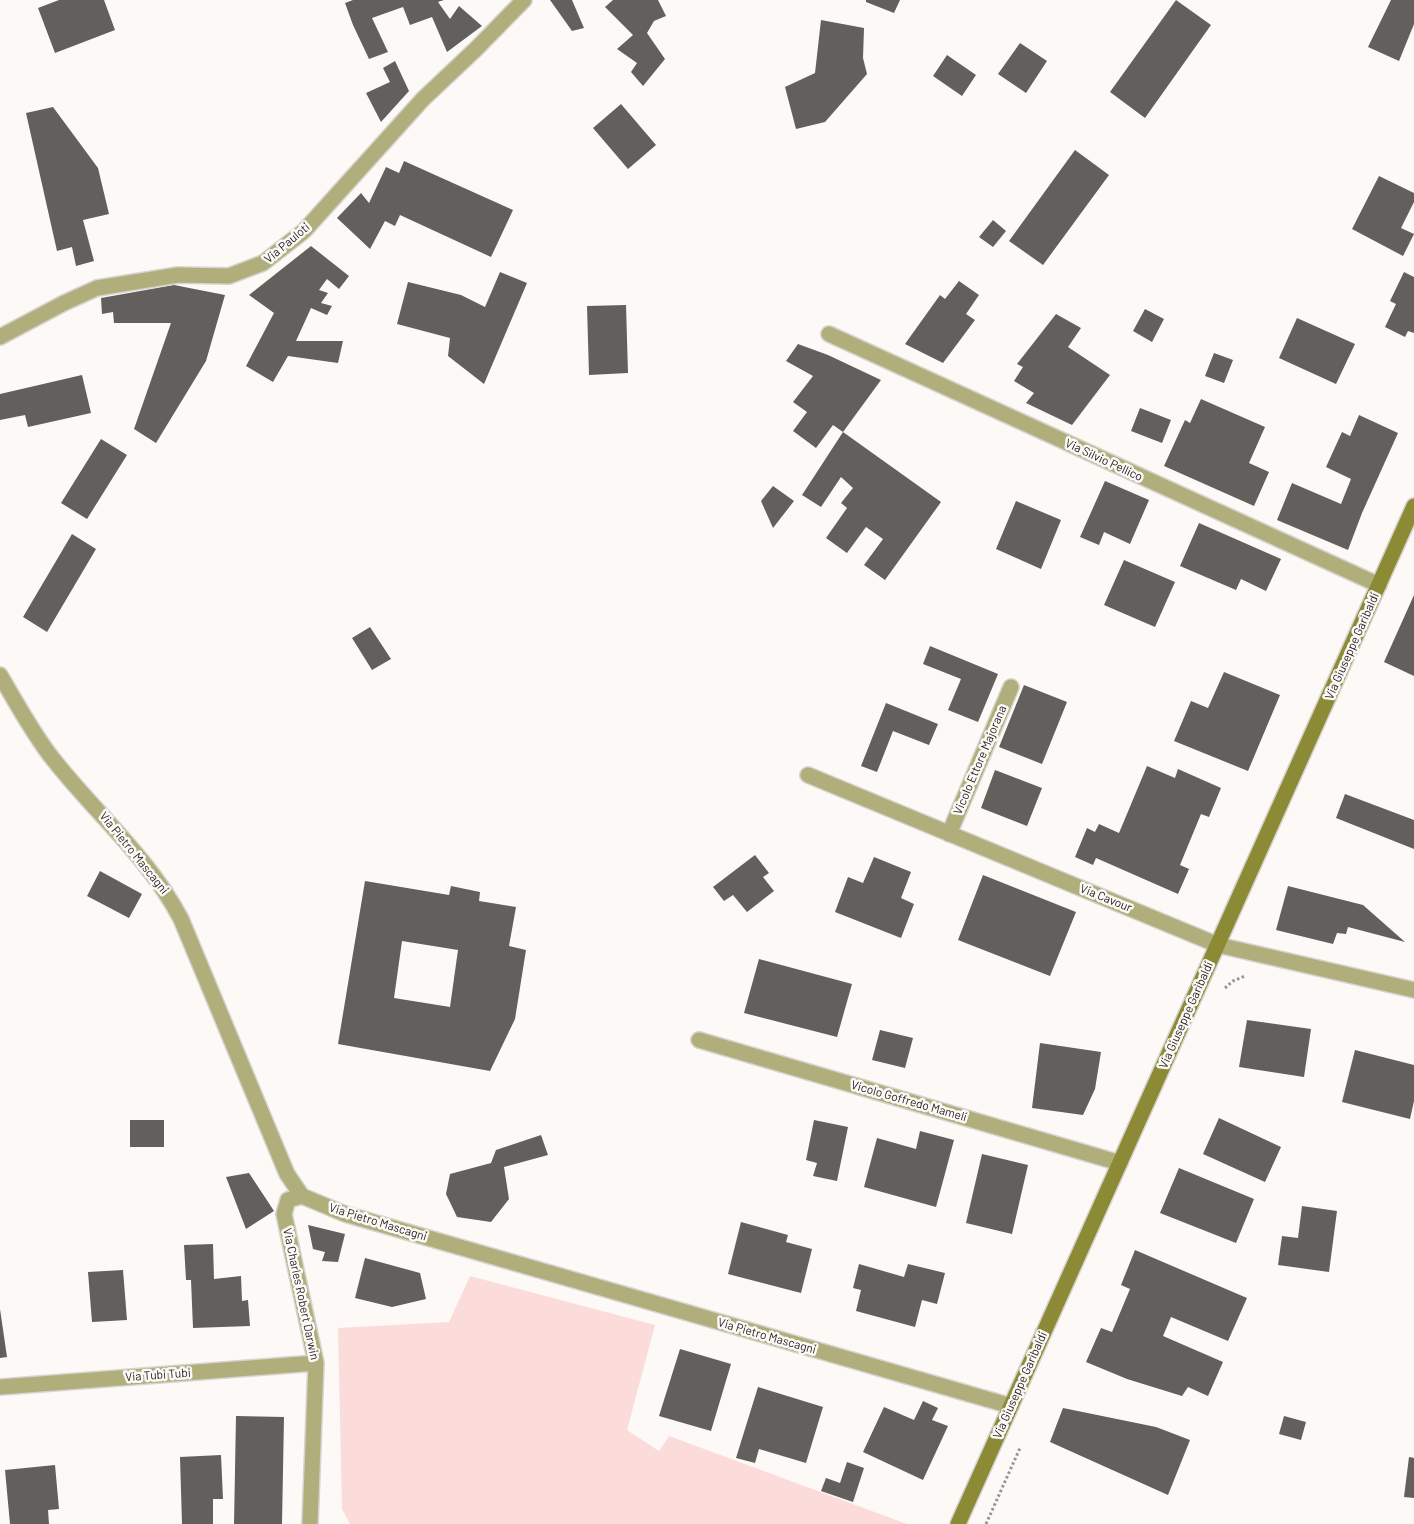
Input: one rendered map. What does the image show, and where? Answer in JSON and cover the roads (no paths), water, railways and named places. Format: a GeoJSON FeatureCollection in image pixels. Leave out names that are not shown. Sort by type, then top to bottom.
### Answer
{"type":"FeatureCollection","features":[{"type":"Feature","properties":{"kind":"main road","name":"Via Giuseppe Garibaldi"},"geometry":{"type":"LineString","coordinates":[[958,1524],[1414,506]]}},
{"type":"Feature","properties":{"kind":"street","name":"Via Pauloti"},"geometry":{"type":"LineString","coordinates":[[0,337],[97,288],[178,275],[229,276],[263,263],[304,231],[423,99],[524,0]]}},
{"type":"Feature","properties":{"kind":"street","name":"Via Silvio Pellico"},"geometry":{"type":"LineString","coordinates":[[829,334],[1379,585]]}},
{"type":"Feature","properties":{"kind":"street","name":"Via Pietro Mascagni"},"geometry":{"type":"LineString","coordinates":[[0,675],[53,758],[145,864],[168,894],[181,919],[287,1174],[302,1196],[345,1214],[1011,1406]]}},
{"type":"Feature","properties":{"kind":"street","name":"Vicolo Ettore Majorana"},"geometry":{"type":"LineString","coordinates":[[949,834],[1011,687]]}},
{"type":"Feature","properties":{"kind":"street","name":"Via Cavour"},"geometry":{"type":"LineString","coordinates":[[808,775],[1218,944],[1414,990]]}},
{"type":"Feature","properties":{"kind":"street","name":"Vicolo Goffredo Mameli"},"geometry":{"type":"LineString","coordinates":[[699,1040],[1120,1163]]}},
{"type":"Feature","properties":{"kind":"street","name":"Via Charles Robert Darwin"},"geometry":{"type":"LineString","coordinates":[[302,1196],[288,1200],[284,1214],[316,1363],[312,1523]]}},
{"type":"Feature","properties":{"kind":"street","name":"Via Tubi Tubi"},"geometry":{"type":"LineString","coordinates":[[0,1387],[316,1363]]}}]}
